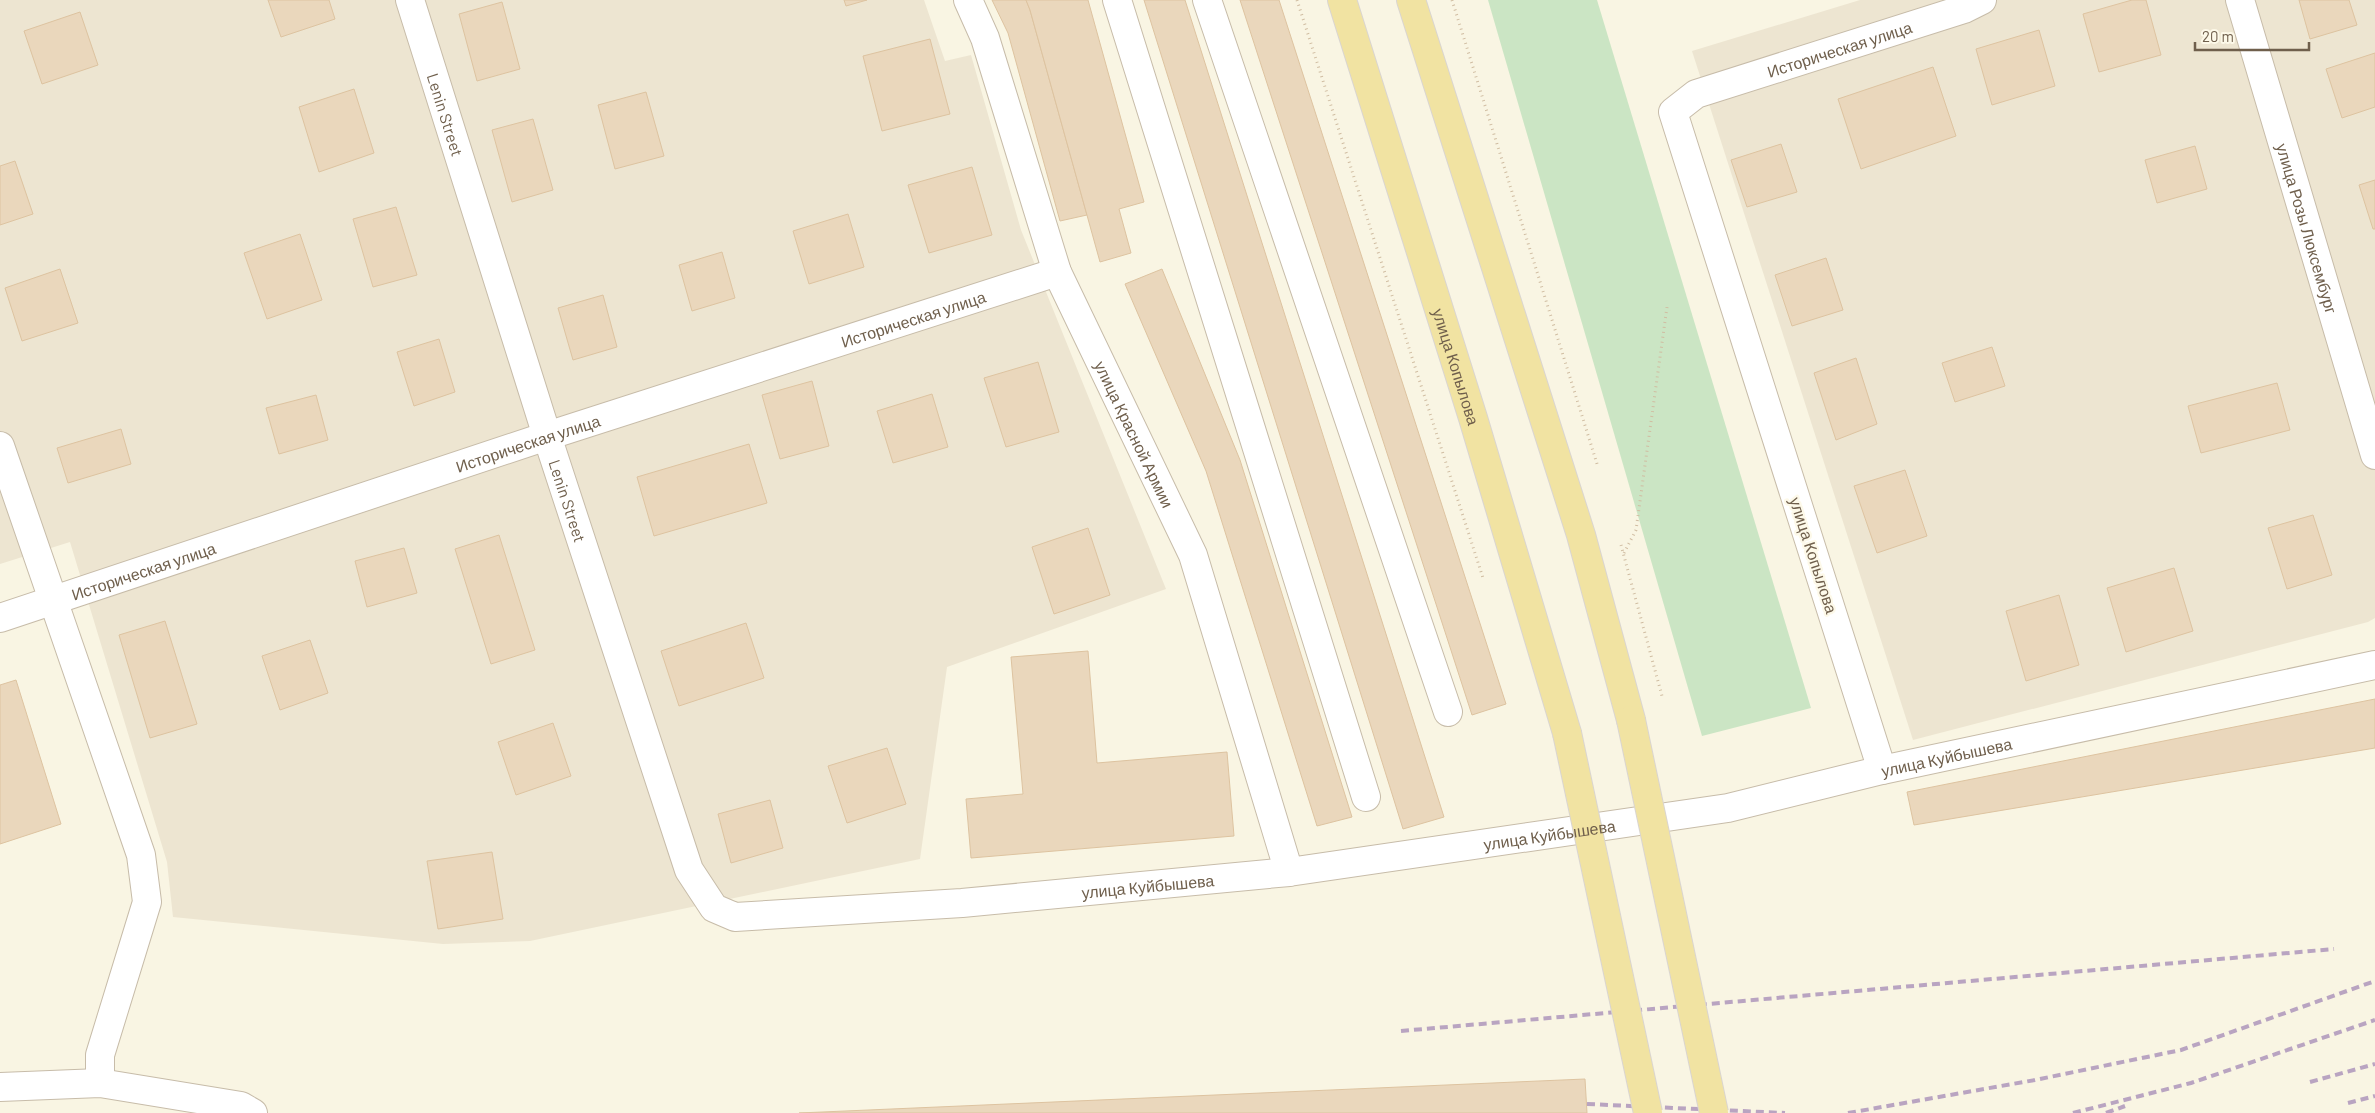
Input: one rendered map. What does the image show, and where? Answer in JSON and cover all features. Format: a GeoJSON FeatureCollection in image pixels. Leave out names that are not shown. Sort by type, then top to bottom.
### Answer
{"type":"FeatureCollection","features":[{"type":"Feature","properties":{"kind":"main road","name":"улица Копылова"},"geometry":{"type":"LineString","coordinates":[[1342,0],[1472,418],[1567,733],[1648,1113]]}},
{"type":"Feature","properties":{"kind":"main road"},"geometry":{"type":"LineString","coordinates":[[1411,0],[1581,535],[1631,720],[1714,1113]]}},
{"type":"Feature","properties":{"kind":"street","name":"Lenin Street"},"geometry":{"type":"LineString","coordinates":[[410,0],[547,436],[689,870],[714,908]]}},
{"type":"Feature","properties":{"kind":"street","name":"улица Красной Армии"},"geometry":{"type":"LineString","coordinates":[[968,0],[985,38],[1057,272],[1193,555],[1290,872]]}},
{"type":"Feature","properties":{"kind":"street"},"geometry":{"type":"LineString","coordinates":[[1117,0],[1366,797]]}},
{"type":"Feature","properties":{"kind":"street"},"geometry":{"type":"LineString","coordinates":[[1207,0],[1448,712]]}},
{"type":"Feature","properties":{"kind":"street","name":"Историческая улица"},"geometry":{"type":"LineString","coordinates":[[1696,94],[1964,8],[1982,0]]}},
{"type":"Feature","properties":{"kind":"street","name":"улица Розы Люксембург"},"geometry":{"type":"LineString","coordinates":[[2240,0],[2375,455]]}},
{"type":"Feature","properties":{"kind":"street","name":"улица Копылова"},"geometry":{"type":"LineString","coordinates":[[1696,94],[1673,112],[1882,770]]}},
{"type":"Feature","properties":{"kind":"street","name":"Историческая улица"},"geometry":{"type":"LineString","coordinates":[[0,618],[547,436],[1057,272]]}},
{"type":"Feature","properties":{"kind":"street"},"geometry":{"type":"LineString","coordinates":[[0,446],[141,855],[147,902],[100,1055],[100,1082]]}},
{"type":"Feature","properties":{"kind":"street","name":"улица Куйбышева"},"geometry":{"type":"LineString","coordinates":[[714,908],[735,917],[923,906],[1290,872],[1728,808],[1882,770],[2375,665]]}},
{"type":"Feature","properties":{"kind":"street"},"geometry":{"type":"LineString","coordinates":[[0,1086],[100,1082],[241,1106],[253,1113]]}},
{"type":"Feature","properties":{"kind":"path"},"geometry":{"type":"LineString","coordinates":[[1297,0],[1483,579]]}},
{"type":"Feature","properties":{"kind":"path"},"geometry":{"type":"LineString","coordinates":[[1452,0],[1601,477]]}},
{"type":"Feature","properties":{"kind":"path"},"geometry":{"type":"LineString","coordinates":[[1624,553],[1636,530],[1667,307]]}},
{"type":"Feature","properties":{"kind":"path"},"geometry":{"type":"LineString","coordinates":[[1621,544],[1664,703]]}},
{"type":"Feature","properties":{"kind":"shaded area"},"geometry":{"type":"Polygon","coordinates":[[[0,0],[924,0],[945,61],[971,55],[1021,230],[1166,589],[947,667],[920,859],[530,941],[443,944],[173,917],[167,862],[70,542],[0,564],[0,0]]]}},
{"type":"Feature","properties":{"kind":"shaded area"},"geometry":{"type":"Polygon","coordinates":[[[1860,0],[2375,0],[2375,618],[2368,622],[1913,740],[1692,51],[1860,0]]]}},
{"type":"Feature","properties":{"kind":"green space"},"geometry":{"type":"Polygon","coordinates":[[[1488,0],[1597,0],[1811,708],[1702,736],[1488,0]]]}},
{"type":"Feature","properties":{"kind":"building"},"geometry":{"type":"Polygon","coordinates":[[[268,0],[329,0],[335,19],[281,37],[268,0]]]}},
{"type":"Feature","properties":{"kind":"building"},"geometry":{"type":"Polygon","coordinates":[[[844,0],[867,0],[846,6],[844,0]]]}},
{"type":"Feature","properties":{"kind":"building"},"geometry":{"type":"Polygon","coordinates":[[[992,0],[1026,0],[1087,215],[1060,221],[1008,33],[992,0]]]}},
{"type":"Feature","properties":{"kind":"building"},"geometry":{"type":"Polygon","coordinates":[[[1026,0],[1088,0],[1144,202],[1119,209],[1131,253],[1100,262],[1026,0]]]}},
{"type":"Feature","properties":{"kind":"building"},"geometry":{"type":"Polygon","coordinates":[[[1144,0],[1185,0],[1444,817],[1403,829],[1144,0]]]}},
{"type":"Feature","properties":{"kind":"building"},"geometry":{"type":"Polygon","coordinates":[[[1240,0],[1279,0],[1506,704],[1472,715],[1240,0]]]}},
{"type":"Feature","properties":{"kind":"building"},"geometry":{"type":"Polygon","coordinates":[[[2132,0],[2146,0],[2161,55],[2099,72],[2083,14],[2132,0]]]}},
{"type":"Feature","properties":{"kind":"building"},"geometry":{"type":"Polygon","coordinates":[[[2299,0],[2349,0],[2357,25],[2310,39],[2299,0]]]}},
{"type":"Feature","properties":{"kind":"building"},"geometry":{"type":"Polygon","coordinates":[[[502,2],[520,69],[477,81],[459,14],[502,2]]]}},
{"type":"Feature","properties":{"kind":"building"},"geometry":{"type":"Polygon","coordinates":[[[80,12],[98,65],[42,84],[24,31],[80,12]]]}},
{"type":"Feature","properties":{"kind":"building"},"geometry":{"type":"Polygon","coordinates":[[[2039,30],[2055,86],[1992,105],[1976,49],[2039,30]]]}},
{"type":"Feature","properties":{"kind":"building"},"geometry":{"type":"Polygon","coordinates":[[[930,39],[950,114],[882,131],[863,56],[930,39]]]}},
{"type":"Feature","properties":{"kind":"building"},"geometry":{"type":"Polygon","coordinates":[[[2375,53],[2375,107],[2342,118],[2326,69],[2375,53]]]}},
{"type":"Feature","properties":{"kind":"building"},"geometry":{"type":"Polygon","coordinates":[[[1933,67],[1956,136],[1861,169],[1838,99],[1933,67]]]}},
{"type":"Feature","properties":{"kind":"building"},"geometry":{"type":"Polygon","coordinates":[[[354,89],[374,153],[319,172],[299,107],[354,89]]]}},
{"type":"Feature","properties":{"kind":"building"},"geometry":{"type":"Polygon","coordinates":[[[646,92],[664,156],[615,169],[598,105],[646,92]]]}},
{"type":"Feature","properties":{"kind":"building"},"geometry":{"type":"Polygon","coordinates":[[[533,119],[553,190],[512,202],[492,130],[533,119]]]}},
{"type":"Feature","properties":{"kind":"building"},"geometry":{"type":"Polygon","coordinates":[[[1781,144],[1797,192],[1747,207],[1731,160],[1781,144]]]}},
{"type":"Feature","properties":{"kind":"building"},"geometry":{"type":"Polygon","coordinates":[[[2195,146],[2207,189],[2157,203],[2145,160],[2195,146]]]}},
{"type":"Feature","properties":{"kind":"building"},"geometry":{"type":"Polygon","coordinates":[[[15,161],[33,214],[0,225],[0,166],[15,161]]]}},
{"type":"Feature","properties":{"kind":"building"},"geometry":{"type":"Polygon","coordinates":[[[972,167],[992,235],[929,253],[908,185],[972,167]]]}},
{"type":"Feature","properties":{"kind":"building"},"geometry":{"type":"Polygon","coordinates":[[[2375,180],[2375,229],[2373,229],[2359,185],[2375,180]]]}},
{"type":"Feature","properties":{"kind":"building"},"geometry":{"type":"Polygon","coordinates":[[[396,207],[417,275],[373,287],[353,219],[396,207]]]}},
{"type":"Feature","properties":{"kind":"building"},"geometry":{"type":"Polygon","coordinates":[[[848,214],[864,267],[809,284],[793,231],[848,214]]]}},
{"type":"Feature","properties":{"kind":"building"},"geometry":{"type":"Polygon","coordinates":[[[300,234],[322,300],[267,319],[244,253],[300,234]]]}},
{"type":"Feature","properties":{"kind":"building"},"geometry":{"type":"Polygon","coordinates":[[[722,252],[735,298],[692,311],[679,265],[722,252]]]}},
{"type":"Feature","properties":{"kind":"building"},"geometry":{"type":"Polygon","coordinates":[[[1826,258],[1843,310],[1792,326],[1775,275],[1826,258]]]}},
{"type":"Feature","properties":{"kind":"building"},"geometry":{"type":"Polygon","coordinates":[[[60,269],[78,323],[22,341],[5,288],[60,269]]]}},
{"type":"Feature","properties":{"kind":"building"},"geometry":{"type":"Polygon","coordinates":[[[1162,269],[1240,460],[1352,817],[1317,826],[1206,471],[1125,284],[1162,269]]]}},
{"type":"Feature","properties":{"kind":"building"},"geometry":{"type":"Polygon","coordinates":[[[603,295],[617,347],[573,360],[558,308],[603,295]]]}},
{"type":"Feature","properties":{"kind":"building"},"geometry":{"type":"Polygon","coordinates":[[[439,339],[455,392],[414,406],[397,352],[439,339]]]}},
{"type":"Feature","properties":{"kind":"building"},"geometry":{"type":"Polygon","coordinates":[[[1992,347],[2005,386],[1955,402],[1942,363],[1992,347]]]}},
{"type":"Feature","properties":{"kind":"building"},"geometry":{"type":"Polygon","coordinates":[[[1856,358],[1877,424],[1836,440],[1814,373],[1856,358]]]}},
{"type":"Feature","properties":{"kind":"building"},"geometry":{"type":"Polygon","coordinates":[[[1038,362],[1059,432],[1006,447],[984,378],[1038,362]]]}},
{"type":"Feature","properties":{"kind":"building"},"geometry":{"type":"Polygon","coordinates":[[[812,381],[829,446],[780,459],[762,395],[812,381]]]}},
{"type":"Feature","properties":{"kind":"building"},"geometry":{"type":"Polygon","coordinates":[[[2277,383],[2290,430],[2201,453],[2188,406],[2277,383]]]}},
{"type":"Feature","properties":{"kind":"building"},"geometry":{"type":"Polygon","coordinates":[[[932,394],[948,447],[893,463],[877,411],[932,394]]]}},
{"type":"Feature","properties":{"kind":"building"},"geometry":{"type":"Polygon","coordinates":[[[316,395],[328,440],[279,454],[266,408],[316,395]]]}},
{"type":"Feature","properties":{"kind":"building"},"geometry":{"type":"Polygon","coordinates":[[[121,429],[131,464],[68,483],[57,448],[121,429]]]}},
{"type":"Feature","properties":{"kind":"building"},"geometry":{"type":"Polygon","coordinates":[[[749,444],[767,503],[654,536],[637,477],[749,444]]]}},
{"type":"Feature","properties":{"kind":"building"},"geometry":{"type":"Polygon","coordinates":[[[1905,470],[1927,536],[1877,553],[1854,486],[1905,470]]]}},
{"type":"Feature","properties":{"kind":"building"},"geometry":{"type":"Polygon","coordinates":[[[2313,515],[2332,575],[2287,589],[2268,528],[2313,515]]]}},
{"type":"Feature","properties":{"kind":"building"},"geometry":{"type":"Polygon","coordinates":[[[1088,528],[1110,595],[1054,614],[1032,547],[1088,528]]]}},
{"type":"Feature","properties":{"kind":"building"},"geometry":{"type":"Polygon","coordinates":[[[499,535],[535,650],[491,664],[455,549],[499,535]]]}},
{"type":"Feature","properties":{"kind":"building"},"geometry":{"type":"Polygon","coordinates":[[[404,548],[417,593],[367,607],[355,561],[404,548]]]}},
{"type":"Feature","properties":{"kind":"building"},"geometry":{"type":"Polygon","coordinates":[[[2174,568],[2193,631],[2126,652],[2107,588],[2174,568]]]}},
{"type":"Feature","properties":{"kind":"building"},"geometry":{"type":"Polygon","coordinates":[[[2059,595],[2079,665],[2026,681],[2006,611],[2059,595]]]}},
{"type":"Feature","properties":{"kind":"building"},"geometry":{"type":"Polygon","coordinates":[[[165,621],[197,724],[150,738],[119,635],[165,621]]]}},
{"type":"Feature","properties":{"kind":"building"},"geometry":{"type":"Polygon","coordinates":[[[746,623],[764,678],[679,706],[661,651],[746,623]]]}},
{"type":"Feature","properties":{"kind":"building"},"geometry":{"type":"Polygon","coordinates":[[[310,640],[328,693],[280,710],[262,656],[310,640]]]}},
{"type":"Feature","properties":{"kind":"building"},"geometry":{"type":"Polygon","coordinates":[[[1088,651],[1097,763],[1227,752],[1234,836],[971,858],[966,799],[1023,794],[1011,657],[1088,651]]]}},
{"type":"Feature","properties":{"kind":"building"},"geometry":{"type":"Polygon","coordinates":[[[16,680],[61,824],[0,844],[0,685],[16,680]]]}},
{"type":"Feature","properties":{"kind":"building"},"geometry":{"type":"Polygon","coordinates":[[[2375,699],[2375,748],[1914,825],[1907,792],[2375,699]]]}},
{"type":"Feature","properties":{"kind":"building"},"geometry":{"type":"Polygon","coordinates":[[[553,723],[571,776],[516,795],[498,742],[553,723]]]}},
{"type":"Feature","properties":{"kind":"building"},"geometry":{"type":"Polygon","coordinates":[[[887,748],[906,804],[847,823],[828,766],[887,748]]]}},
{"type":"Feature","properties":{"kind":"building"},"geometry":{"type":"Polygon","coordinates":[[[770,800],[783,848],[731,863],[718,814],[770,800]]]}},
{"type":"Feature","properties":{"kind":"building"},"geometry":{"type":"Polygon","coordinates":[[[492,852],[503,919],[438,929],[427,861],[492,852]]]}},
{"type":"Feature","properties":{"kind":"building"},"geometry":{"type":"Polygon","coordinates":[[[1585,1079],[1587,1113],[799,1113],[1585,1079]]]}},
{"type":"Feature","properties":{"kind":"railway"},"geometry":{"type":"LineString","coordinates":[[1401,1031],[2334,949]]}},
{"type":"Feature","properties":{"kind":"railway"},"geometry":{"type":"LineString","coordinates":[[1848,1113],[2035,1080],[2181,1050],[2375,981]]}},
{"type":"Feature","properties":{"kind":"railway"},"geometry":{"type":"LineString","coordinates":[[2073,1113],[2191,1083],[2375,1020]]}},
{"type":"Feature","properties":{"kind":"railway"},"geometry":{"type":"LineString","coordinates":[[2310,1082],[2375,1064]]}},
{"type":"Feature","properties":{"kind":"railway"},"geometry":{"type":"LineString","coordinates":[[2348,1103],[2375,1096]]}},
{"type":"Feature","properties":{"kind":"railway"},"geometry":{"type":"LineString","coordinates":[[1587,1104],[1785,1113]]}},
{"type":"Feature","properties":{"kind":"railway"},"geometry":{"type":"LineString","coordinates":[[2106,1113],[2125,1106]]}}]}
